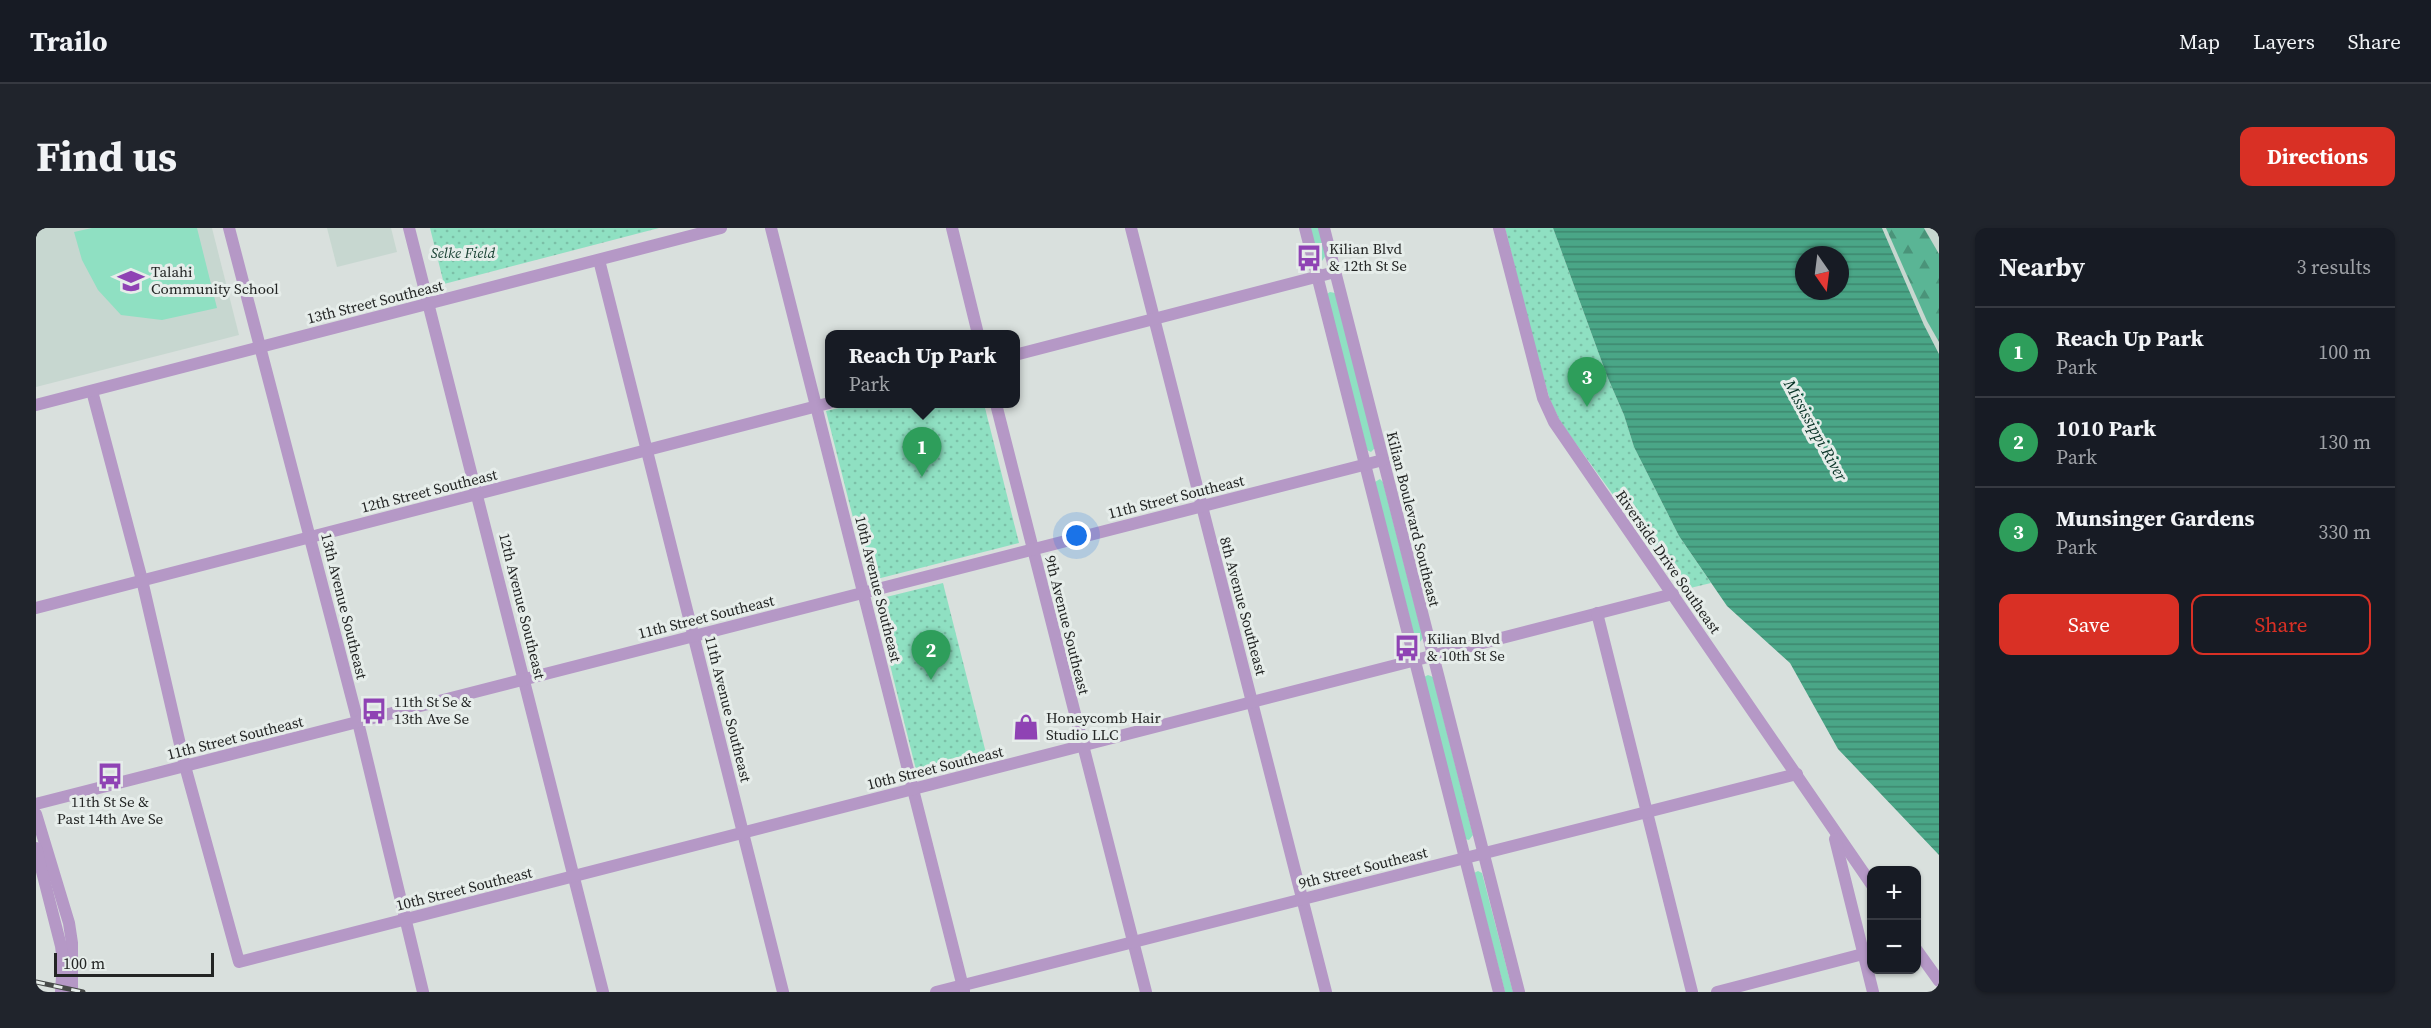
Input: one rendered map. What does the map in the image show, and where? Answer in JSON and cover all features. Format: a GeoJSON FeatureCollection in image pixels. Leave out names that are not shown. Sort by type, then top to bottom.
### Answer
{"type":"FeatureCollection","features":[{"type":"Feature","properties":{"kind":"street","name":"13th Avenue Southeast"},"geometry":{"type":"LineString","coordinates":[[229,228],[358,722],[423,992]]}},
{"type":"Feature","properties":{"kind":"street","name":"12th Avenue Southeast"},"geometry":{"type":"LineString","coordinates":[[410,228],[526,679],[603,992]]}},
{"type":"Feature","properties":{"kind":"street","name":"13th Street Southeast"},"geometry":{"type":"LineString","coordinates":[[36,405],[721,228]]}},
{"type":"Feature","properties":{"kind":"street","name":"10th Avenue Southeast"},"geometry":{"type":"LineString","coordinates":[[771,228],[823,404],[863,592],[963,989]]}},
{"type":"Feature","properties":{"kind":"street"},"geometry":{"type":"LineString","coordinates":[[952,228],[977,330]]}},
{"type":"Feature","properties":{"kind":"street","name":"8th Avenue Southeast"},"geometry":{"type":"LineString","coordinates":[[1131,228],[1326,992]]}},
{"type":"Feature","properties":{"kind":"street"},"geometry":{"type":"LineString","coordinates":[[1305,228],[1499,992]]}},
{"type":"Feature","properties":{"kind":"street","name":"Kilian Boulevard Southeast"},"geometry":{"type":"LineString","coordinates":[[1324,228],[1519,992]]}},
{"type":"Feature","properties":{"kind":"street","name":"Riverside Drive Southeast"},"geometry":{"type":"LineString","coordinates":[[1499,228],[1533,364],[1548,410],[1562,435],[1867,878]]}},
{"type":"Feature","properties":{"kind":"street","name":"11th Avenue Southeast"},"geometry":{"type":"LineString","coordinates":[[599,260],[783,992]]}},
{"type":"Feature","properties":{"kind":"street"},"geometry":{"type":"LineString","coordinates":[[1020,354],[1335,272]]}},
{"type":"Feature","properties":{"kind":"street"},"geometry":{"type":"LineString","coordinates":[[92,391],[142,580],[185,766]]}},
{"type":"Feature","properties":{"kind":"street","name":"12th Street Southeast"},"geometry":{"type":"LineString","coordinates":[[36,608],[823,404]]}},
{"type":"Feature","properties":{"kind":"street","name":"9th Avenue Southeast"},"geometry":{"type":"LineString","coordinates":[[997,408],[1146,992]]}},
{"type":"Feature","properties":{"kind":"street","name":"11th Street Southeast"},"geometry":{"type":"LineString","coordinates":[[36,804],[1383,460]]}},
{"type":"Feature","properties":{"kind":"street","name":"10th Street Southeast"},"geometry":{"type":"LineString","coordinates":[[185,766],[239,962],[1673,594]]}},
{"type":"Feature","properties":{"kind":"street"},"geometry":{"type":"LineString","coordinates":[[1597,614],[1692,992]]}},
{"type":"Feature","properties":{"kind":"street","name":"9th Street Southeast"},"geometry":{"type":"LineString","coordinates":[[936,992],[963,989],[1133,941],[1797,774]]}},
{"type":"Feature","properties":{"kind":"street"},"geometry":{"type":"LineString","coordinates":[[36,814],[69,923],[72,943],[72,992]]}},
{"type":"Feature","properties":{"kind":"street"},"geometry":{"type":"LineString","coordinates":[[1833,830],[1873,992]]}},
{"type":"Feature","properties":{"kind":"street"},"geometry":{"type":"LineString","coordinates":[[36,848],[61,946],[63,962],[61,992]]}},
{"type":"Feature","properties":{"kind":"street"},"geometry":{"type":"LineString","coordinates":[[1717,992],[1863,954]]}},
{"type":"Feature","properties":{"kind":"street"},"geometry":{"type":"LineString","coordinates":[[1921,955],[1939,981]]}},
{"type":"Feature","properties":{"kind":"shaded area","name":"Talahi Community School"},"geometry":{"type":"Polygon","coordinates":[[[36,228],[212,228],[239,335],[36,387],[36,228]]]}},
{"type":"Feature","properties":{"kind":"shaded area"},"geometry":{"type":"Polygon","coordinates":[[[327,228],[391,228],[397,252],[337,267],[327,228]]]}},
{"type":"Feature","properties":{"kind":"shaded area"},"geometry":{"type":"Polygon","coordinates":[[[1882,228],[1939,228],[1939,354],[1924,325],[1882,228]]]}},
{"type":"Feature","properties":{"kind":"green space"},"geometry":{"type":"Polygon","coordinates":[[[92,228],[197,228],[217,308],[162,320],[121,315],[98,290],[82,260],[74,232],[92,228]]]}},
{"type":"Feature","properties":{"kind":"green space","name":"Selke Field"},"geometry":{"type":"Polygon","coordinates":[[[430,228],[659,228],[444,284],[430,228]]]}},
{"type":"Feature","properties":{"kind":"green space"},"geometry":{"type":"Polygon","coordinates":[[[1309,228],[1319,228],[1326,255],[1322,261],[1318,260],[1309,228]]]}},
{"type":"Feature","properties":{"kind":"green space"},"geometry":{"type":"Polygon","coordinates":[[[1505,228],[1553,228],[1634,447],[1679,536],[1711,583],[1682,590],[1561,423],[1550,400],[1537,356],[1505,228]]]}},
{"type":"Feature","properties":{"kind":"green space"},"geometry":{"type":"Polygon","coordinates":[[[1886,228],[1924,228],[1939,254],[1939,342],[1927,321],[1886,228]]]}},
{"type":"Feature","properties":{"kind":"green space"},"geometry":{"type":"Polygon","coordinates":[[[1335,293],[1375,448],[1371,452],[1367,450],[1327,294],[1335,293]]]}},
{"type":"Feature","properties":{"kind":"green space"},"geometry":{"type":"Polygon","coordinates":[[[839,408],[985,408],[1019,543],[869,581],[826,411],[839,408]]]}},
{"type":"Feature","properties":{"kind":"green space"},"geometry":{"type":"Polygon","coordinates":[[[1380,479],[1383,482],[1423,638],[1419,643],[1416,643],[1375,482],[1380,479]]]}},
{"type":"Feature","properties":{"kind":"green space"},"geometry":{"type":"Polygon","coordinates":[[[943,583],[988,761],[918,778],[874,600],[943,583]]]}},
{"type":"Feature","properties":{"kind":"green space"},"geometry":{"type":"Polygon","coordinates":[[[1428,675],[1433,677],[1473,835],[1469,840],[1465,839],[1424,677],[1428,675]]]}},
{"type":"Feature","properties":{"kind":"green space"},"geometry":{"type":"Polygon","coordinates":[[[1478,871],[1482,873],[1513,992],[1505,992],[1474,873],[1478,871]]]}},
{"type":"Feature","properties":{"kind":"water","name":"Mississippi River"},"geometry":{"type":"Polygon","coordinates":[[[1553,228],[1882,228],[1939,354],[1939,855],[1838,749],[1790,663],[1727,606],[1679,536],[1634,447],[1624,415],[1607,376],[1553,228]]]}},
{"type":"Feature","properties":{"kind":"railway"},"geometry":{"type":"LineString","coordinates":[[36,982],[83,992]]}},
{"type":"Feature","properties":{"kind":"place","name":"Kilian Blvd & 12th St Se"},"geometry":{"type":"Point","coordinates":[1309,258]}},
{"type":"Feature","properties":{"kind":"place","name":"Talahi Community School"},"geometry":{"type":"Point","coordinates":[131,281]}},
{"type":"Feature","properties":{"kind":"place","name":"Munsinger Gardens"},"geometry":{"type":"Point","coordinates":[1587,407]}},
{"type":"Feature","properties":{"kind":"place","name":"Reach Up Park"},"geometry":{"type":"Point","coordinates":[922,477]}},
{"type":"Feature","properties":{"kind":"place","name":"Kilian Blvd & 10th St Se"},"geometry":{"type":"Point","coordinates":[1407,648]}},
{"type":"Feature","properties":{"kind":"place","name":"1010 Park"},"geometry":{"type":"Point","coordinates":[931,680]}},
{"type":"Feature","properties":{"kind":"place","name":"11th St Se & 13th Ave Se"},"geometry":{"type":"Point","coordinates":[374,711]}},
{"type":"Feature","properties":{"kind":"place","name":"Honeycomb Hair Studio LLC"},"geometry":{"type":"Point","coordinates":[1026,727]}},
{"type":"Feature","properties":{"kind":"place","name":"11th St Se & Past 14th Ave Se"},"geometry":{"type":"Point","coordinates":[110,776]}}]}
